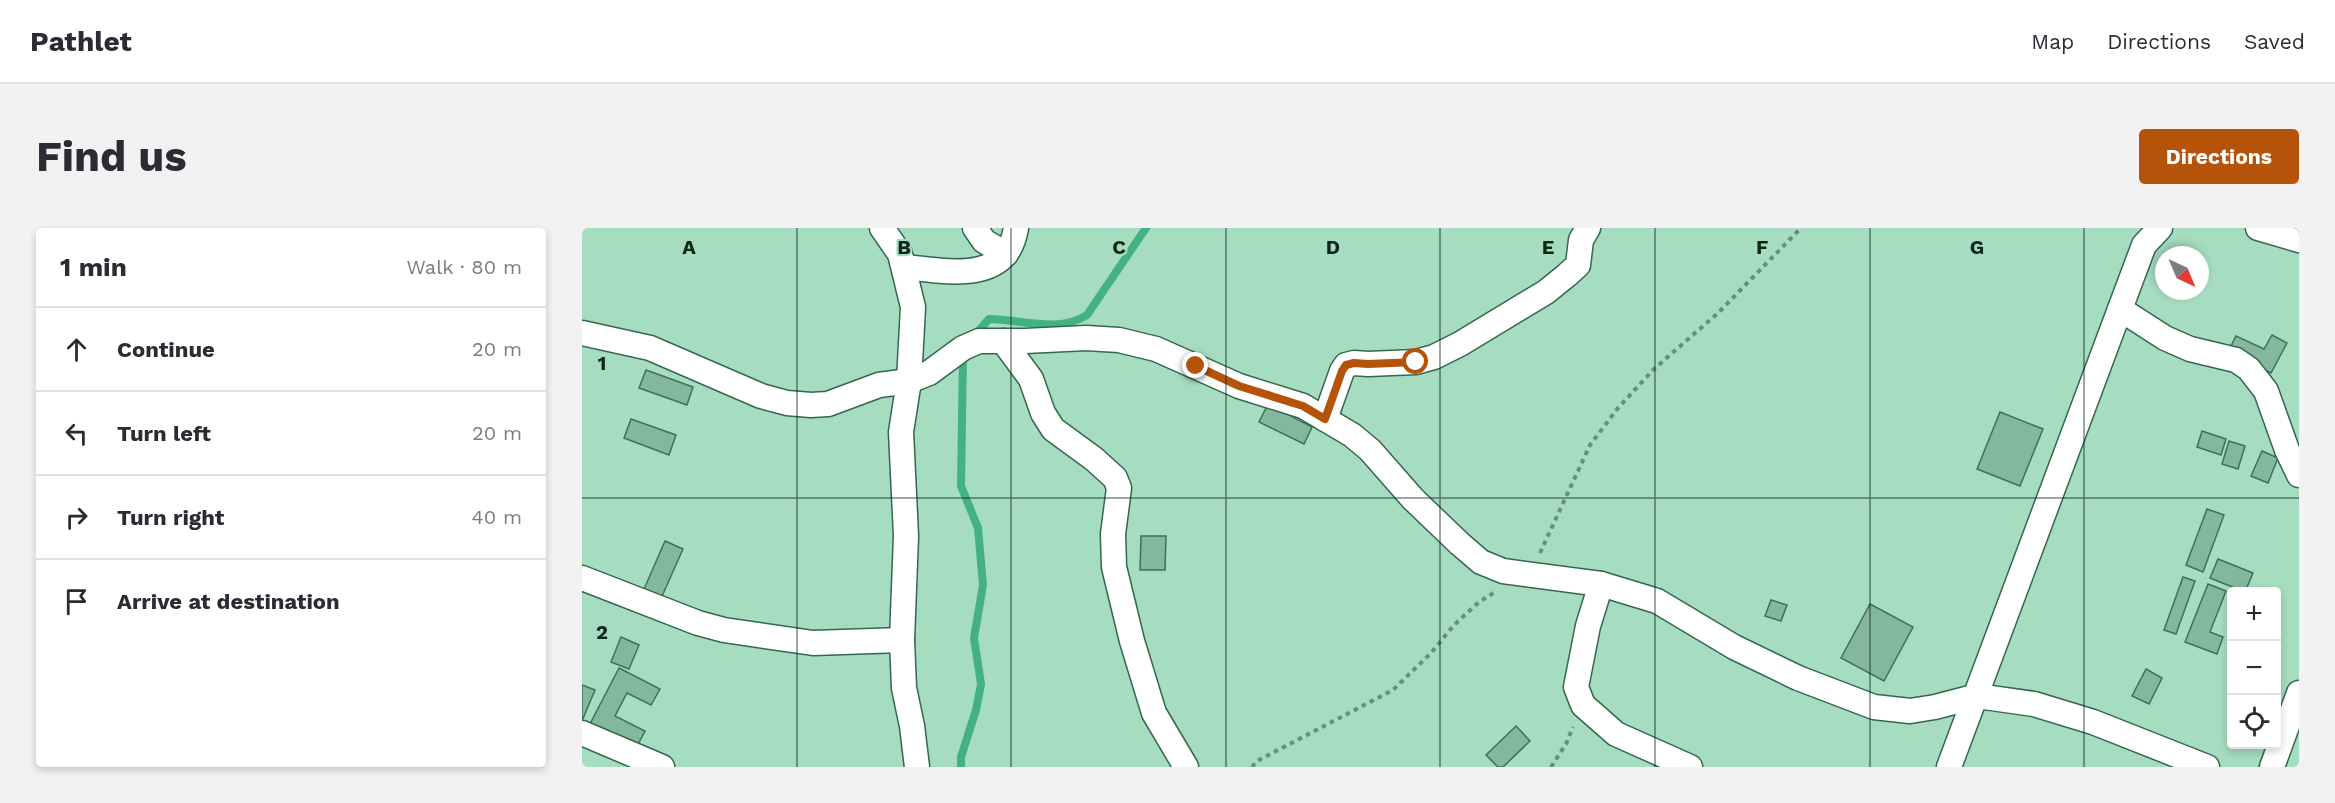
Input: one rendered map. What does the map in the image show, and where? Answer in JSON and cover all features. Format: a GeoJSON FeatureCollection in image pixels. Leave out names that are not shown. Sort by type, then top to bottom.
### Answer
{"type":"FeatureCollection","features":[{"type":"Feature","properties":{"kind":"street"},"geometry":{"type":"LineString","coordinates":[[882,228],[900,254],[913,307],[909,381],[901,432],[906,536],[902,640],[904,688],[917,767]]}},
{"type":"Feature","properties":{"kind":"street"},"geometry":{"type":"LineString","coordinates":[[975,228],[984,242],[1006,254]]}},
{"type":"Feature","properties":{"kind":"street"},"geometry":{"type":"LineString","coordinates":[[904,267],[938,271],[980,270],[993,265],[1006,254],[1016,228]]}},
{"type":"Feature","properties":{"kind":"street"},"geometry":{"type":"LineString","coordinates":[[1325,419],[1346,365],[1416,362],[1434,357],[1460,344],[1546,292],[1567,275],[1578,265],[1581,240],[1588,228]]}},
{"type":"Feature","properties":{"kind":"street"},"geometry":{"type":"LineString","coordinates":[[1949,767],[2144,245],[2160,228]]}},
{"type":"Feature","properties":{"kind":"street"},"geometry":{"type":"LineString","coordinates":[[2258,228],[2299,240]]}},
{"type":"Feature","properties":{"kind":"street"},"geometry":{"type":"LineString","coordinates":[[2120,309],[2165,338],[2190,349],[2236,360],[2249,369],[2266,391],[2287,450],[2299,475]]}},
{"type":"Feature","properties":{"kind":"street"},"geometry":{"type":"LineString","coordinates":[[582,333],[650,348],[761,396],[786,403],[828,404],[879,385],[909,381],[929,373],[963,348],[979,341],[1086,338],[1119,340],[1156,349],[1239,386],[1303,406],[1352,435],[1370,450],[1413,499],[1481,561],[1503,570],[1601,584],[1657,601],[1734,647],[1798,678],[1874,707],[1910,711],[1977,696],[2034,704],[2093,722],[2208,767]]}},
{"type":"Feature","properties":{"kind":"street"},"geometry":{"type":"LineString","coordinates":[[1003,341],[1031,379],[1043,413],[1053,429],[1094,459],[1115,478],[1119,488],[1113,534],[1114,567],[1132,641],[1154,713],[1186,767]]}},
{"type":"Feature","properties":{"kind":"street"},"geometry":{"type":"LineString","coordinates":[[582,578],[698,623],[723,630],[813,643],[902,640]]}},
{"type":"Feature","properties":{"kind":"street"},"geometry":{"type":"LineString","coordinates":[[1601,584],[1588,626],[1576,687],[1583,705],[1616,734],[1690,767]]}},
{"type":"Feature","properties":{"kind":"street"},"geometry":{"type":"LineString","coordinates":[[2272,767],[2299,693]]}},
{"type":"Feature","properties":{"kind":"street"},"geometry":{"type":"LineString","coordinates":[[582,733],[662,767]]}},
{"type":"Feature","properties":{"kind":"path"},"geometry":{"type":"LineString","coordinates":[[1252,767],[1257,761],[1393,690],[1431,653],[1454,625],[1479,603],[1527,575],[1590,445],[1618,408],[1654,369],[1718,313],[1801,228]]}},
{"type":"Feature","properties":{"kind":"path"},"geometry":{"type":"LineString","coordinates":[[1551,767],[1566,744],[1583,705]]}},
{"type":"Feature","properties":{"kind":"building"},"geometry":{"type":"Polygon","coordinates":[[[2272,335],[2287,343],[2271,373],[2228,352],[2236,336],[2264,349],[2272,335]]]}},
{"type":"Feature","properties":{"kind":"building"},"geometry":{"type":"Polygon","coordinates":[[[646,370],[693,387],[687,405],[639,388],[646,370]]]}},
{"type":"Feature","properties":{"kind":"building"},"geometry":{"type":"Polygon","coordinates":[[[1268,404],[1312,427],[1304,444],[1259,422],[1268,404]]]}},
{"type":"Feature","properties":{"kind":"building"},"geometry":{"type":"Polygon","coordinates":[[[2000,412],[2043,429],[2020,486],[1977,469],[2000,412]]]}},
{"type":"Feature","properties":{"kind":"building"},"geometry":{"type":"Polygon","coordinates":[[[631,419],[676,435],[669,455],[624,438],[631,419]]]}},
{"type":"Feature","properties":{"kind":"building"},"geometry":{"type":"Polygon","coordinates":[[[2202,431],[2226,439],[2221,455],[2197,447],[2202,431]]]}},
{"type":"Feature","properties":{"kind":"building"},"geometry":{"type":"Polygon","coordinates":[[[2229,441],[2245,446],[2238,469],[2222,464],[2229,441]]]}},
{"type":"Feature","properties":{"kind":"building"},"geometry":{"type":"Polygon","coordinates":[[[2262,451],[2278,458],[2268,483],[2251,476],[2262,451]]]}},
{"type":"Feature","properties":{"kind":"building"},"geometry":{"type":"Polygon","coordinates":[[[2207,509],[2224,515],[2203,572],[2186,565],[2207,509]]]}},
{"type":"Feature","properties":{"kind":"building"},"geometry":{"type":"Polygon","coordinates":[[[1141,536],[1166,536],[1165,570],[1140,570],[1141,536]]]}},
{"type":"Feature","properties":{"kind":"building"},"geometry":{"type":"Polygon","coordinates":[[[665,541],[683,549],[659,603],[641,596],[665,541]]]}},
{"type":"Feature","properties":{"kind":"building"},"geometry":{"type":"Polygon","coordinates":[[[2218,559],[2253,573],[2247,587],[2232,587],[2210,578],[2218,559]]]}},
{"type":"Feature","properties":{"kind":"building"},"geometry":{"type":"Polygon","coordinates":[[[2183,577],[2195,581],[2176,634],[2164,630],[2183,577]]]}},
{"type":"Feature","properties":{"kind":"building"},"geometry":{"type":"Polygon","coordinates":[[[2208,584],[2226,591],[2210,632],[2223,637],[2217,654],[2185,642],[2208,584]]]}},
{"type":"Feature","properties":{"kind":"building"},"geometry":{"type":"Polygon","coordinates":[[[1771,600],[1787,605],[1781,621],[1765,616],[1771,600]]]}},
{"type":"Feature","properties":{"kind":"building"},"geometry":{"type":"Polygon","coordinates":[[[1870,604],[1913,627],[1884,681],[1841,658],[1870,604]]]}},
{"type":"Feature","properties":{"kind":"building"},"geometry":{"type":"Polygon","coordinates":[[[621,637],[639,645],[629,669],[611,662],[621,637]]]}},
{"type":"Feature","properties":{"kind":"building"},"geometry":{"type":"Polygon","coordinates":[[[619,668],[660,689],[651,705],[627,693],[615,716],[645,731],[635,750],[589,726],[619,668]]]}},
{"type":"Feature","properties":{"kind":"building"},"geometry":{"type":"Polygon","coordinates":[[[2146,669],[2162,678],[2149,704],[2132,696],[2146,669]]]}},
{"type":"Feature","properties":{"kind":"building"},"geometry":{"type":"Polygon","coordinates":[[[582,685],[595,690],[582,721],[582,685]]]}},
{"type":"Feature","properties":{"kind":"building"},"geometry":{"type":"Polygon","coordinates":[[[1516,726],[1530,741],[1503,767],[1498,767],[1486,755],[1516,726]]]}},
{"type":"Feature","properties":{"kind":"waterway"},"geometry":{"type":"LineString","coordinates":[[974,336],[989,319],[1052,325],[1076,321],[1087,315],[1146,228]]}},
{"type":"Feature","properties":{"kind":"waterway"},"geometry":{"type":"LineString","coordinates":[[961,767],[961,757],[976,710],[981,684],[974,638],[983,585],[978,528],[961,486],[963,353]]}},
{"type":"Feature","properties":{"kind":"route"},"geometry":{"type":"LineString","coordinates":[[1196,366],[1239,386],[1303,406],[1325,419],[1346,365],[1416,362]]}}]}
